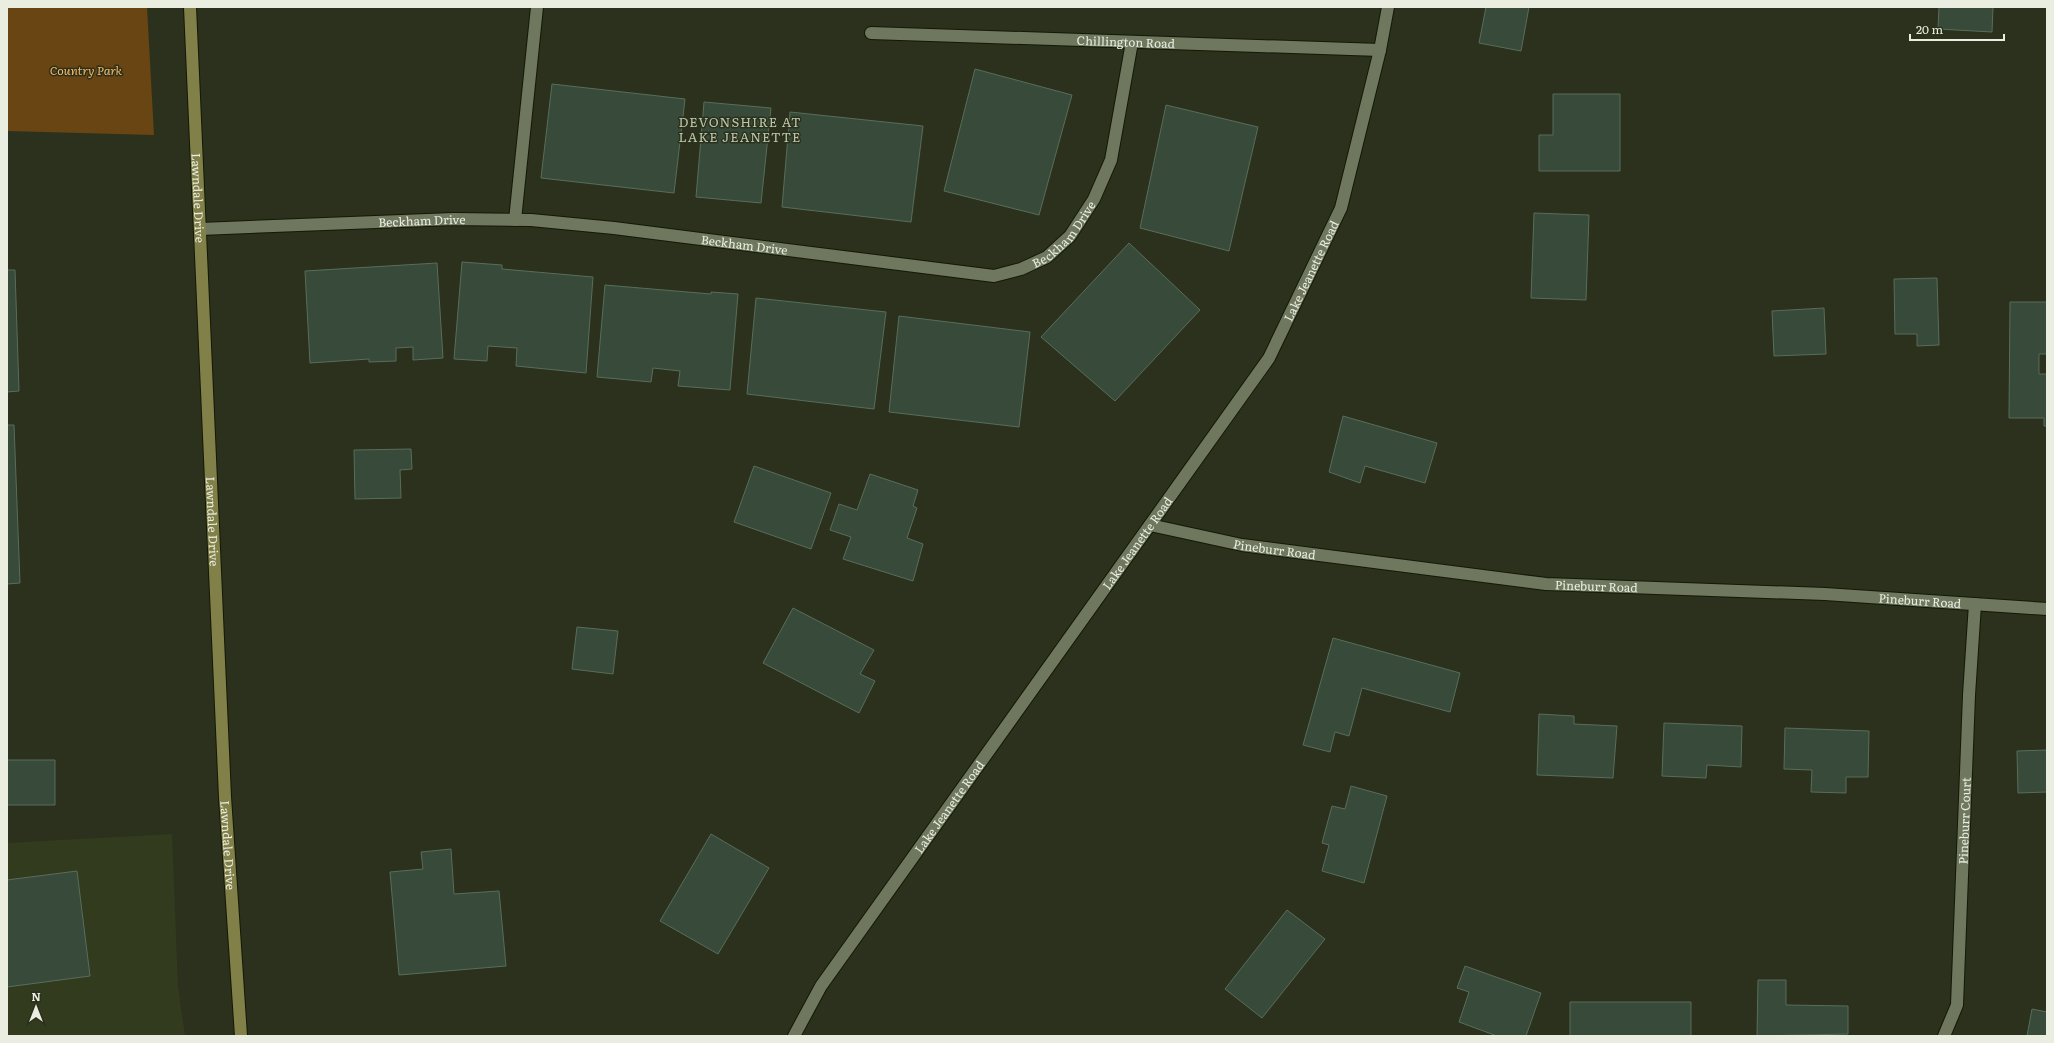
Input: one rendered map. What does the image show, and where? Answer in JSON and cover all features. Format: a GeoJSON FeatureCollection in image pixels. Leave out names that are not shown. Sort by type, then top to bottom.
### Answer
{"type":"FeatureCollection","features":[{"type":"Feature","properties":{"kind":"main road","name":"Lawndale Drive"},"geometry":{"type":"LineString","coordinates":[[190,7],[225,797],[242,1036]]}},
{"type":"Feature","properties":{"kind":"street"},"geometry":{"type":"LineString","coordinates":[[515,220],[537,7]]}},
{"type":"Feature","properties":{"kind":"street","name":"Lake Jeanette Road"},"geometry":{"type":"LineString","coordinates":[[794,1036],[821,986],[1269,358],[1341,208],[1380,50],[1388,7]]}},
{"type":"Feature","properties":{"kind":"street","name":"Chillington Road"},"geometry":{"type":"LineString","coordinates":[[871,33],[1380,50]]}},
{"type":"Feature","properties":{"kind":"street","name":"Beckham Drive"},"geometry":{"type":"LineString","coordinates":[[200,229],[453,219],[515,220],[614,228],[963,274],[994,276],[1021,269],[1046,257],[1070,236],[1094,199],[1111,160],[1132,42]]}},
{"type":"Feature","properties":{"kind":"street","name":"Pineburr Road"},"geometry":{"type":"LineString","coordinates":[[1150,525],[1242,545],[1546,584],[1825,594],[2047,609]]}},
{"type":"Feature","properties":{"kind":"street","name":"Pineburr Court"},"geometry":{"type":"LineString","coordinates":[[1944,1036],[1957,1005],[1969,694],[1975,604]]}},
{"type":"Feature","properties":{"kind":"shaded area"},"geometry":{"type":"Polygon","coordinates":[[[172,834],[178,986],[185,1036],[7,1036],[7,843],[172,834]]]}},
{"type":"Feature","properties":{"kind":"green space","name":"Country Park"},"geometry":{"type":"Polygon","coordinates":[[[7,7],[147,7],[154,135],[7,131],[7,7]]]}},
{"type":"Feature","properties":{"kind":"building"},"geometry":{"type":"Polygon","coordinates":[[[1486,7],[1529,7],[1521,51],[1479,43],[1486,7]]]}},
{"type":"Feature","properties":{"kind":"building"},"geometry":{"type":"Polygon","coordinates":[[[1939,7],[1993,7],[1992,32],[1938,29],[1939,7]]]}},
{"type":"Feature","properties":{"kind":"building"},"geometry":{"type":"Polygon","coordinates":[[[975,69],[1072,95],[1039,215],[944,191],[975,69]]]}},
{"type":"Feature","properties":{"kind":"building"},"geometry":{"type":"Polygon","coordinates":[[[552,84],[685,99],[674,193],[541,178],[552,84]]]}},
{"type":"Feature","properties":{"kind":"building"},"geometry":{"type":"Polygon","coordinates":[[[1553,94],[1620,94],[1620,171],[1539,171],[1539,135],[1553,135],[1553,94]]]}},
{"type":"Feature","properties":{"kind":"building"},"geometry":{"type":"Polygon","coordinates":[[[704,102],[771,108],[761,203],[696,197],[704,102]]]}},
{"type":"Feature","properties":{"kind":"building"},"geometry":{"type":"Polygon","coordinates":[[[1166,105],[1258,127],[1229,251],[1140,228],[1166,105]]]}},
{"type":"Feature","properties":{"kind":"building"},"geometry":{"type":"Polygon","coordinates":[[[790,112],[923,126],[911,222],[782,207],[790,112]]]}},
{"type":"Feature","properties":{"kind":"building"},"geometry":{"type":"Polygon","coordinates":[[[1534,213],[1589,215],[1586,300],[1531,298],[1534,213]]]}},
{"type":"Feature","properties":{"kind":"building"},"geometry":{"type":"Polygon","coordinates":[[[1129,243],[1200,310],[1115,401],[1041,337],[1129,243]]]}},
{"type":"Feature","properties":{"kind":"building"},"geometry":{"type":"Polygon","coordinates":[[[462,262],[502,265],[502,269],[593,277],[586,373],[516,366],[517,348],[488,346],[487,361],[454,359],[462,262]]]}},
{"type":"Feature","properties":{"kind":"building"},"geometry":{"type":"Polygon","coordinates":[[[437,263],[443,358],[413,360],[413,347],[396,348],[396,361],[369,362],[369,359],[310,363],[305,271],[437,263]]]}},
{"type":"Feature","properties":{"kind":"building"},"geometry":{"type":"Polygon","coordinates":[[[7,270],[15,270],[19,391],[7,392],[7,270]]]}},
{"type":"Feature","properties":{"kind":"building"},"geometry":{"type":"Polygon","coordinates":[[[1937,278],[1939,345],[1917,346],[1917,334],[1895,334],[1894,279],[1937,278]]]}},
{"type":"Feature","properties":{"kind":"building"},"geometry":{"type":"Polygon","coordinates":[[[605,285],[711,294],[711,292],[738,294],[730,390],[678,386],[680,371],[653,368],[651,382],[597,377],[605,285]]]}},
{"type":"Feature","properties":{"kind":"building"},"geometry":{"type":"Polygon","coordinates":[[[756,298],[886,312],[874,409],[747,394],[756,298]]]}},
{"type":"Feature","properties":{"kind":"building"},"geometry":{"type":"Polygon","coordinates":[[[2010,302],[2047,302],[2047,354],[2039,354],[2039,374],[2047,374],[2047,426],[2044,426],[2044,418],[2009,418],[2010,302]]]}},
{"type":"Feature","properties":{"kind":"building"},"geometry":{"type":"Polygon","coordinates":[[[1824,308],[1826,354],[1774,356],[1772,311],[1824,308]]]}},
{"type":"Feature","properties":{"kind":"building"},"geometry":{"type":"Polygon","coordinates":[[[899,316],[1030,332],[1019,427],[889,412],[899,316]]]}},
{"type":"Feature","properties":{"kind":"building"},"geometry":{"type":"Polygon","coordinates":[[[1343,416],[1437,443],[1425,483],[1365,466],[1360,483],[1329,472],[1343,416]]]}},
{"type":"Feature","properties":{"kind":"building"},"geometry":{"type":"Polygon","coordinates":[[[7,425],[14,425],[20,583],[7,584],[7,425]]]}},
{"type":"Feature","properties":{"kind":"building"},"geometry":{"type":"Polygon","coordinates":[[[411,449],[412,469],[400,470],[401,498],[355,499],[354,450],[411,449]]]}},
{"type":"Feature","properties":{"kind":"building"},"geometry":{"type":"Polygon","coordinates":[[[754,466],[831,493],[811,549],[734,522],[754,466]]]}},
{"type":"Feature","properties":{"kind":"building"},"geometry":{"type":"Polygon","coordinates":[[[870,474],[918,490],[913,506],[917,508],[907,538],[923,544],[913,581],[843,559],[851,537],[830,530],[839,504],[857,510],[870,474]]]}},
{"type":"Feature","properties":{"kind":"building"},"geometry":{"type":"Polygon","coordinates":[[[793,608],[874,650],[860,674],[875,681],[859,713],[763,663],[793,608]]]}},
{"type":"Feature","properties":{"kind":"building"},"geometry":{"type":"Polygon","coordinates":[[[577,627],[618,631],[613,674],[572,669],[577,627]]]}},
{"type":"Feature","properties":{"kind":"building"},"geometry":{"type":"Polygon","coordinates":[[[1333,638],[1460,673],[1450,712],[1362,688],[1349,736],[1335,732],[1330,752],[1303,745],[1333,638]]]}},
{"type":"Feature","properties":{"kind":"building"},"geometry":{"type":"Polygon","coordinates":[[[1539,714],[1574,716],[1574,724],[1617,726],[1613,778],[1537,775],[1539,714]]]}},
{"type":"Feature","properties":{"kind":"building"},"geometry":{"type":"Polygon","coordinates":[[[1664,723],[1742,726],[1741,767],[1707,765],[1706,778],[1662,776],[1664,723]]]}},
{"type":"Feature","properties":{"kind":"building"},"geometry":{"type":"Polygon","coordinates":[[[1785,728],[1869,731],[1868,777],[1846,777],[1846,793],[1811,792],[1812,770],[1784,769],[1785,728]]]}},
{"type":"Feature","properties":{"kind":"building"},"geometry":{"type":"Polygon","coordinates":[[[2047,750],[2047,792],[2018,793],[2017,751],[2047,750]]]}},
{"type":"Feature","properties":{"kind":"building"},"geometry":{"type":"Polygon","coordinates":[[[7,760],[55,760],[55,805],[7,805],[7,760]]]}},
{"type":"Feature","properties":{"kind":"building"},"geometry":{"type":"Polygon","coordinates":[[[1351,786],[1387,796],[1364,883],[1322,871],[1329,845],[1322,843],[1332,806],[1345,809],[1351,786]]]}},
{"type":"Feature","properties":{"kind":"building"},"geometry":{"type":"Polygon","coordinates":[[[711,834],[769,868],[718,954],[660,921],[711,834]]]}},
{"type":"Feature","properties":{"kind":"building"},"geometry":{"type":"Polygon","coordinates":[[[451,849],[454,894],[499,891],[506,966],[399,975],[390,872],[423,869],[421,852],[451,849]]]}},
{"type":"Feature","properties":{"kind":"building"},"geometry":{"type":"Polygon","coordinates":[[[77,871],[90,976],[7,987],[7,880],[77,871]]]}},
{"type":"Feature","properties":{"kind":"building"},"geometry":{"type":"Polygon","coordinates":[[[1287,910],[1325,939],[1262,1018],[1225,989],[1287,910]]]}},
{"type":"Feature","properties":{"kind":"building"},"geometry":{"type":"Polygon","coordinates":[[[1465,966],[1541,993],[1526,1036],[1497,1036],[1459,1022],[1469,992],[1457,988],[1465,966]]]}},
{"type":"Feature","properties":{"kind":"building"},"geometry":{"type":"Polygon","coordinates":[[[1758,980],[1786,980],[1786,1005],[1848,1006],[1848,1034],[1757,1036],[1758,980]]]}},
{"type":"Feature","properties":{"kind":"building"},"geometry":{"type":"Polygon","coordinates":[[[1570,1002],[1691,1002],[1691,1036],[1570,1036],[1570,1002]]]}},
{"type":"Feature","properties":{"kind":"building"},"geometry":{"type":"Polygon","coordinates":[[[2032,1009],[2047,1012],[2047,1036],[2027,1036],[2032,1009]]]}},
{"type":"Feature","properties":{"kind":"district","name":"DEVONSHIRE AT LAKE JEANETTE"},"geometry":{"type":"Point","coordinates":[740,128]}}]}
